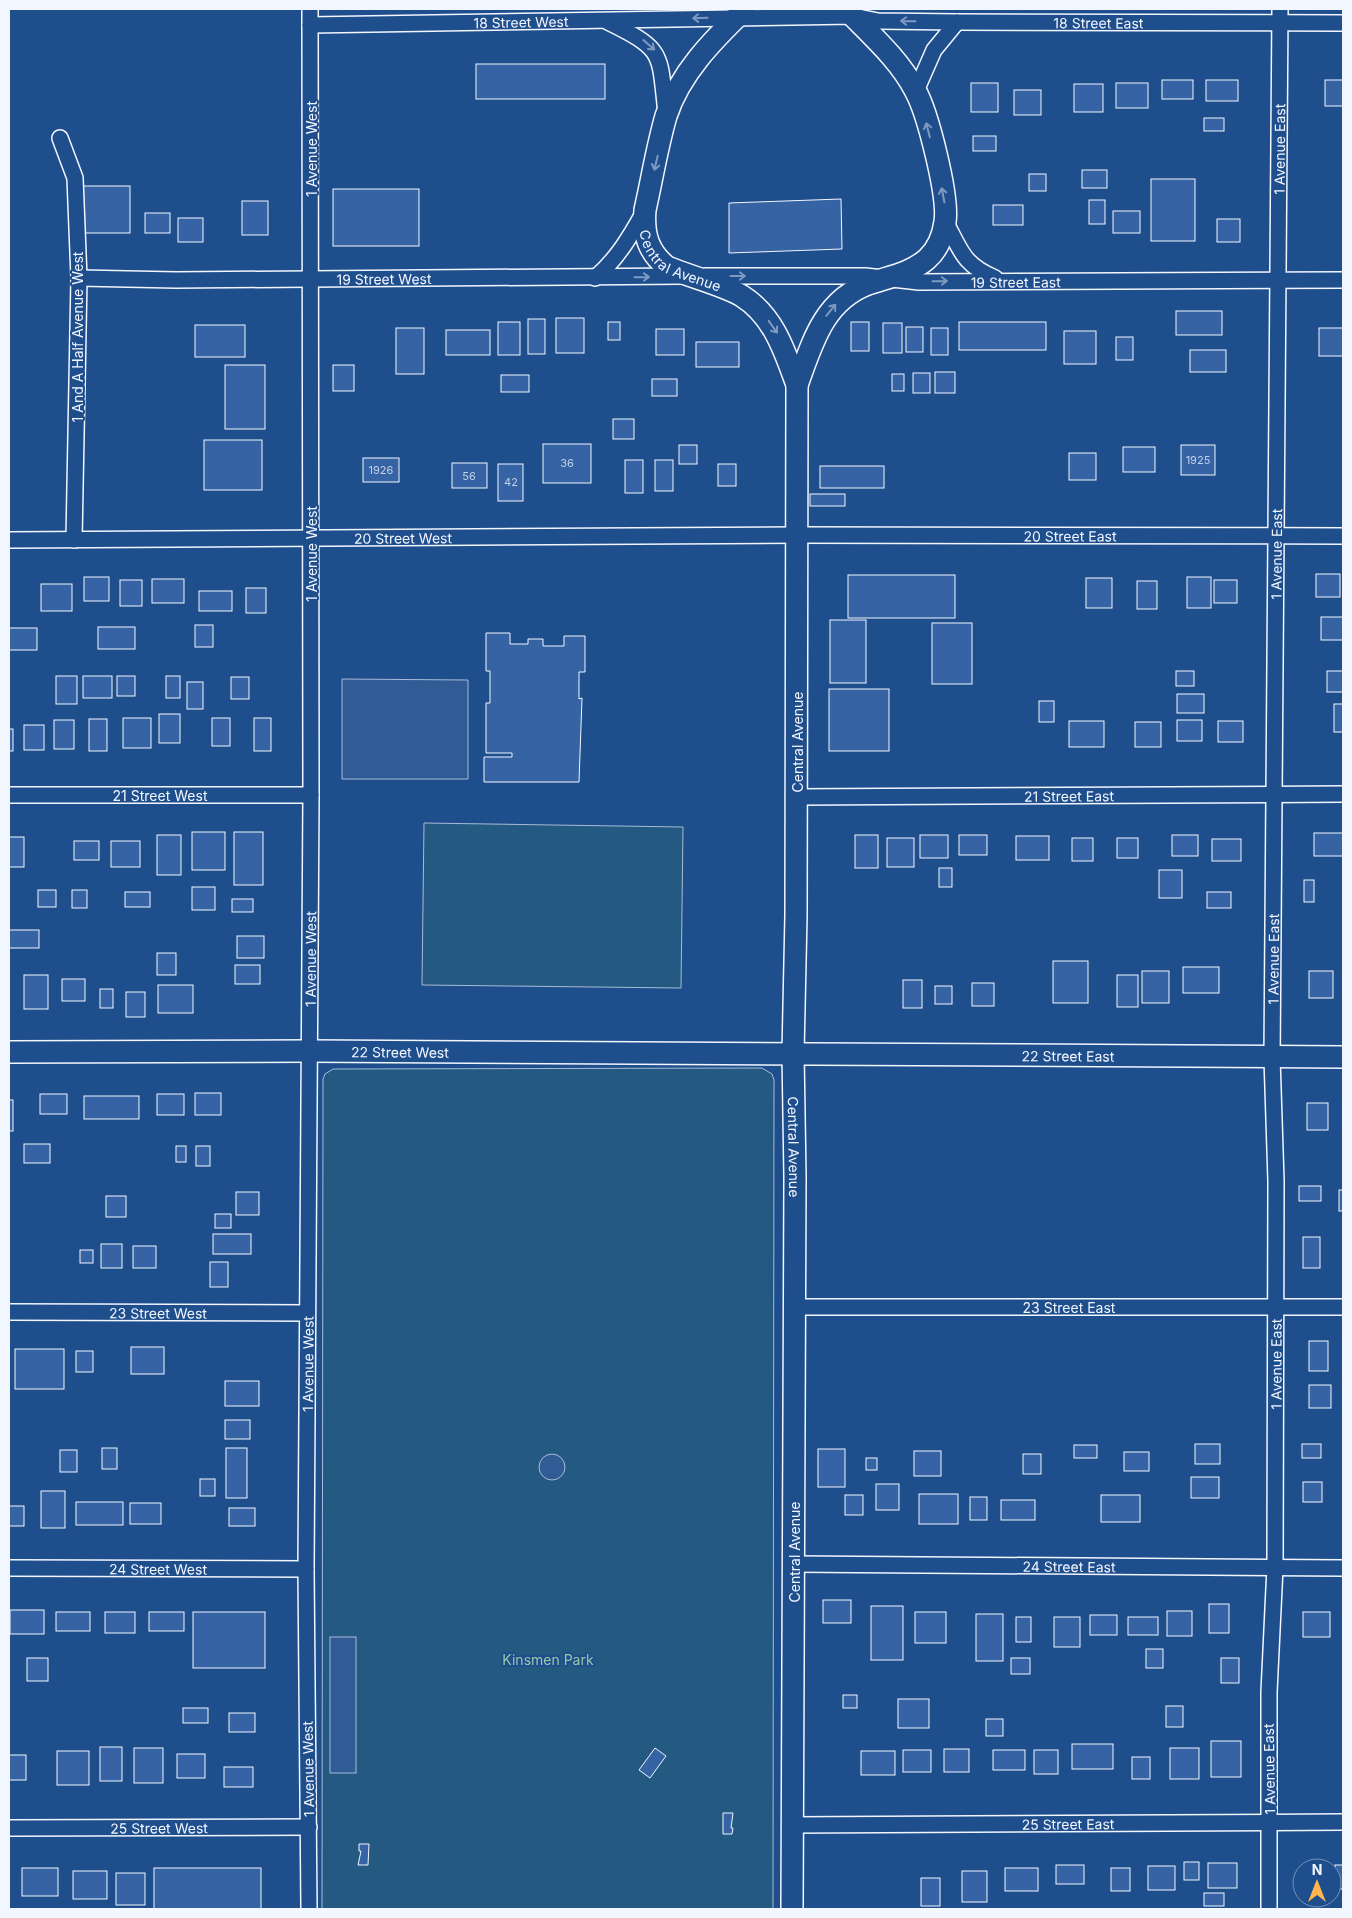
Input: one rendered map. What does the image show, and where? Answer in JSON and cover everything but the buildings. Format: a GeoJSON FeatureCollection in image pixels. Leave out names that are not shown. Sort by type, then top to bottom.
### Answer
{"type":"FeatureCollection","features":[{"type":"Feature","properties":{"kind":"street","name":"1 Avenue West"},"geometry":{"type":"LineString","coordinates":[[309,1909],[306,1569],[311,795],[312,278],[310,9]]}},
{"type":"Feature","properties":{"kind":"street","name":"18 Street West"},"geometry":{"type":"LineString","coordinates":[[310,24],[607,21],[741,13],[850,12]]}},
{"type":"Feature","properties":{"kind":"street","name":"18 Street East"},"geometry":{"type":"LineString","coordinates":[[850,12],[878,20],[957,22],[1280,16],[1343,23]]}},
{"type":"Feature","properties":{"kind":"street"},"geometry":{"type":"LineString","coordinates":[[850,12],[904,72],[916,91],[926,119],[938,169],[946,221],[967,262],[978,270],[1001,280]]}},
{"type":"Feature","properties":{"kind":"street","name":"Central Avenue"},"geometry":{"type":"LineString","coordinates":[[741,13],[699,57],[687,74],[666,116],[645,210],[645,236],[657,260],[667,267],[740,295],[757,307],[777,334],[797,385]]}},
{"type":"Feature","properties":{"kind":"street","name":"1 Avenue East"},"geometry":{"type":"LineString","coordinates":[[1269,1909],[1269,1692],[1275,1567],[1276,1181],[1272,1058],[1280,16]]}},
{"type":"Feature","properties":{"kind":"street"},"geometry":{"type":"LineString","coordinates":[[607,21],[636,35],[656,52],[661,69],[666,116]]}},
{"type":"Feature","properties":{"kind":"street"},"geometry":{"type":"LineString","coordinates":[[916,91],[934,50],[945,34],[957,22]]}},
{"type":"Feature","properties":{"kind":"street","name":"1 And A Half Avenue West"},"geometry":{"type":"LineString","coordinates":[[60,138],[75,178],[79,278],[74,540]]}},
{"type":"Feature","properties":{"kind":"street"},"geometry":{"type":"LineString","coordinates":[[594,278],[610,265],[620,252],[645,210]]}},
{"type":"Feature","properties":{"kind":"street","name":"Central Avenue"},"geometry":{"type":"LineString","coordinates":[[792,1909],[794,1564],[793,1053],[797,797],[797,385],[816,331],[837,302],[851,292],[918,266],[928,258],[942,236],[946,221]]}},
{"type":"Feature","properties":{"kind":"street","name":"19 Street East"},"geometry":{"type":"LineString","coordinates":[[689,276],[891,278],[919,282],[1001,280],[1343,280]]}},
{"type":"Feature","properties":{"kind":"street","name":"19 Street West"},"geometry":{"type":"LineString","coordinates":[[79,278],[176,280],[689,276]]}},
{"type":"Feature","properties":{"kind":"street","name":"20 Street West"},"geometry":{"type":"LineString","coordinates":[[9,540],[798,535]]}},
{"type":"Feature","properties":{"kind":"street","name":"20 Street East"},"geometry":{"type":"LineString","coordinates":[[798,535],[1343,536]]}},
{"type":"Feature","properties":{"kind":"street","name":"21 Street East"},"geometry":{"type":"LineString","coordinates":[[797,797],[1343,794]]}},
{"type":"Feature","properties":{"kind":"street","name":"21 Street West"},"geometry":{"type":"LineString","coordinates":[[9,795],[311,795]]}},
{"type":"Feature","properties":{"kind":"street","name":"22 Street West"},"geometry":{"type":"LineString","coordinates":[[9,1052],[793,1053]]}},
{"type":"Feature","properties":{"kind":"street","name":"22 Street East"},"geometry":{"type":"LineString","coordinates":[[793,1053],[1272,1058],[1343,1057]]}},
{"type":"Feature","properties":{"kind":"street","name":"23 Street East"},"geometry":{"type":"LineString","coordinates":[[794,1307],[1343,1307]]}},
{"type":"Feature","properties":{"kind":"street","name":"23 Street West"},"geometry":{"type":"LineString","coordinates":[[9,1312],[307,1313]]}},
{"type":"Feature","properties":{"kind":"street","name":"24 Street East"},"geometry":{"type":"LineString","coordinates":[[794,1564],[1343,1568]]}},
{"type":"Feature","properties":{"kind":"street","name":"24 Street West"},"geometry":{"type":"LineString","coordinates":[[9,1568],[306,1569]]}},
{"type":"Feature","properties":{"kind":"street","name":"25 Street East"},"geometry":{"type":"LineString","coordinates":[[792,1825],[1343,1822]]}},
{"type":"Feature","properties":{"kind":"street","name":"25 Street West"},"geometry":{"type":"LineString","coordinates":[[9,1828],[309,1827]]}},
{"type":"Feature","properties":{"kind":"green space"},"geometry":{"type":"Polygon","coordinates":[[[424,823],[683,827],[681,988],[422,985],[424,823]]]}},
{"type":"Feature","properties":{"kind":"green space","name":"Kinsmen Park"},"geometry":{"type":"Polygon","coordinates":[[[762,1068],[772,1074],[774,1080],[773,1909],[322,1909],[323,1079],[325,1074],[333,1069],[762,1068]]]}},
{"type":"Feature","properties":{"kind":"shaded area"},"geometry":{"type":"Polygon","coordinates":[[[342,679],[468,680],[468,779],[342,779],[342,679]]]}},
{"type":"Feature","properties":{"kind":"shaded area"},"geometry":{"type":"Polygon","coordinates":[[[552,1454],[561,1458],[565,1467],[561,1476],[552,1480],[543,1476],[539,1467],[543,1458],[552,1454]]]}},
{"type":"Feature","properties":{"kind":"shaded area"},"geometry":{"type":"Polygon","coordinates":[[[330,1637],[356,1637],[356,1773],[330,1773],[330,1637]]]}}]}
